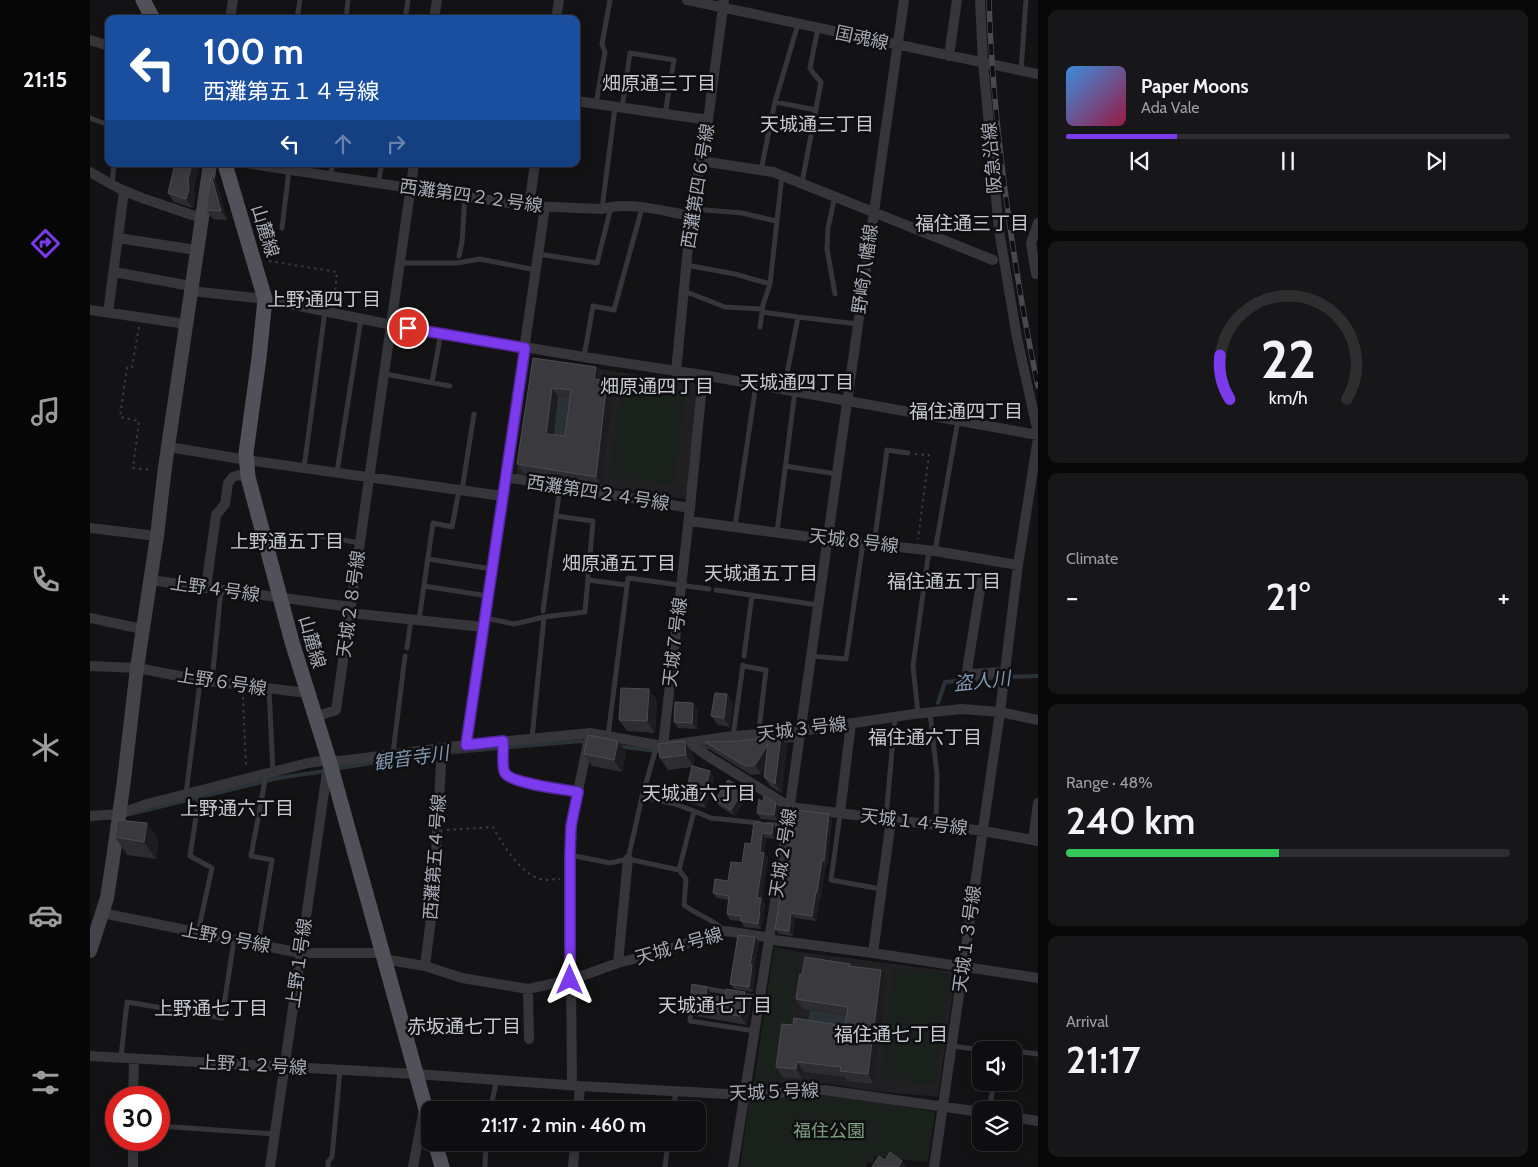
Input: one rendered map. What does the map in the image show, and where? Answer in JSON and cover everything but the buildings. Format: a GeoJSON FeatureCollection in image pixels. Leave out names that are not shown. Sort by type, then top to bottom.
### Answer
{"type":"FeatureCollection","features":[{"type":"Feature","properties":{"kind":"main road"},"geometry":{"type":"LineString","coordinates":[[143,0],[151,15]]}},
{"type":"Feature","properties":{"kind":"main road","name":"山麓線"},"geometry":{"type":"LineString","coordinates":[[226,167],[265,299],[246,453],[248,478],[280,598],[423,1101]]}},
{"type":"Feature","properties":{"kind":"main road"},"geometry":{"type":"LineString","coordinates":[[438,1151],[442,1167]]}},
{"type":"Feature","properties":{"kind":"street"},"geometry":{"type":"LineString","coordinates":[[231,15],[233,0]]}},
{"type":"Feature","properties":{"kind":"street"},"geometry":{"type":"LineString","coordinates":[[435,15],[437,0]]}},
{"type":"Feature","properties":{"kind":"street"},"geometry":{"type":"LineString","coordinates":[[557,15],[559,0]]}},
{"type":"Feature","properties":{"kind":"street","name":"国魂線"},"geometry":{"type":"LineString","coordinates":[[687,0],[723,4],[798,24],[1038,74]]}},
{"type":"Feature","properties":{"kind":"street","name":"野崎八幡線"},"geometry":{"type":"LineString","coordinates":[[828,539],[904,0]]}},
{"type":"Feature","properties":{"kind":"street"},"geometry":{"type":"LineString","coordinates":[[949,56],[957,0]]}},
{"type":"Feature","properties":{"kind":"street","name":"阪急沿線"},"geometry":{"type":"LineString","coordinates":[[980,0],[983,62],[999,230],[1017,338],[1038,435]]}},
{"type":"Feature","properties":{"kind":"street","name":"西灘第四６号線"},"geometry":{"type":"LineString","coordinates":[[676,372],[692,212],[708,120],[723,4]]}},
{"type":"Feature","properties":{"kind":"street"},"geometry":{"type":"LineString","coordinates":[[90,40],[105,45]]}},
{"type":"Feature","properties":{"kind":"street"},"geometry":{"type":"LineString","coordinates":[[580,102],[708,120]]}},
{"type":"Feature","properties":{"kind":"street"},"geometry":{"type":"LineString","coordinates":[[701,161],[782,175],[993,260]]}},
{"type":"Feature","properties":{"kind":"street"},"geometry":{"type":"LineString","coordinates":[[90,951],[93,932],[107,898],[120,814],[136,668],[157,536],[196,250],[210,167]]}},
{"type":"Feature","properties":{"kind":"street","name":"西灘第四２２号線"},"geometry":{"type":"LineString","coordinates":[[284,167],[330,176],[529,206],[643,207],[692,212]]}},
{"type":"Feature","properties":{"kind":"street","name":"天城２８号線"},"geometry":{"type":"LineString","coordinates":[[315,717],[336,710],[414,167]]}},
{"type":"Feature","properties":{"kind":"street"},"geometry":{"type":"LineString","coordinates":[[529,206],[535,167]]}},
{"type":"Feature","properties":{"kind":"street"},"geometry":{"type":"LineString","coordinates":[[90,172],[124,191],[201,218]]}},
{"type":"Feature","properties":{"kind":"street"},"geometry":{"type":"LineString","coordinates":[[108,313],[124,191]]}},
{"type":"Feature","properties":{"kind":"street"},"geometry":{"type":"LineString","coordinates":[[466,745],[545,207]]}},
{"type":"Feature","properties":{"kind":"street"},"geometry":{"type":"LineString","coordinates":[[1038,223],[1031,243],[1036,274],[1038,274]]}},
{"type":"Feature","properties":{"kind":"street"},"geometry":{"type":"LineString","coordinates":[[118,238],[196,250]]}},
{"type":"Feature","properties":{"kind":"street"},"geometry":{"type":"LineString","coordinates":[[114,272],[191,288],[265,299],[392,325],[756,384],[1038,435]]}},
{"type":"Feature","properties":{"kind":"street"},"geometry":{"type":"LineString","coordinates":[[90,310],[186,324]]}},
{"type":"Feature","properties":{"kind":"street"},"geometry":{"type":"LineString","coordinates":[[690,508],[703,375]]}},
{"type":"Feature","properties":{"kind":"street","name":"天城１３号線"},"geometry":{"type":"LineString","coordinates":[[934,1167],[984,831],[1018,564],[1038,435]]}},
{"type":"Feature","properties":{"kind":"street","name":"西灘第四２４号線"},"geometry":{"type":"LineString","coordinates":[[169,447],[247,460],[502,496]]}},
{"type":"Feature","properties":{"kind":"street"},"geometry":{"type":"LineString","coordinates":[[206,588],[216,515],[225,504],[228,483],[233,477],[248,478]]}},
{"type":"Feature","properties":{"kind":"street","name":"西灘第四２４号線"},"geometry":{"type":"LineString","coordinates":[[505,477],[690,508]]}},
{"type":"Feature","properties":{"kind":"street","name":"天城７号線"},"geometry":{"type":"LineString","coordinates":[[659,747],[682,585],[690,508]]}},
{"type":"Feature","properties":{"kind":"street","name":"天城８号線"},"geometry":{"type":"LineString","coordinates":[[689,521],[932,550],[1018,564]]}},
{"type":"Feature","properties":{"kind":"street"},"geometry":{"type":"LineString","coordinates":[[90,528],[157,536]]}},
{"type":"Feature","properties":{"kind":"street","name":"天城２号線"},"geometry":{"type":"LineString","coordinates":[[733,1167],[770,940],[828,539]]}},
{"type":"Feature","properties":{"kind":"street"},"geometry":{"type":"LineString","coordinates":[[982,578],[967,670],[970,674],[1005,672]]}},
{"type":"Feature","properties":{"kind":"street","name":"上野４号線"},"geometry":{"type":"LineString","coordinates":[[150,580],[280,598],[415,620],[484,623]]}},
{"type":"Feature","properties":{"kind":"street"},"geometry":{"type":"LineString","coordinates":[[90,618],[142,629]]}},
{"type":"Feature","properties":{"kind":"street","name":"上野６号線"},"geometry":{"type":"LineString","coordinates":[[90,666],[136,668],[200,680],[307,693]]}},
{"type":"Feature","properties":{"kind":"street","name":"天城３号線"},"geometry":{"type":"LineString","coordinates":[[90,816],[120,814],[147,804],[200,792],[308,762],[328,765],[340,761],[532,738],[608,736],[659,747],[693,744],[733,736],[801,731],[962,709],[1000,712],[1038,720]]}},
{"type":"Feature","properties":{"kind":"street"},"geometry":{"type":"LineString","coordinates":[[840,813],[850,723]]}},
{"type":"Feature","properties":{"kind":"street"},"geometry":{"type":"LineString","coordinates":[[577,1101],[570,980],[570,855],[571,826],[589,738]]}},
{"type":"Feature","properties":{"kind":"street"},"geometry":{"type":"LineString","coordinates":[[693,744],[790,807]]}},
{"type":"Feature","properties":{"kind":"street","name":"西灘第五４号線"},"geometry":{"type":"LineString","coordinates":[[425,966],[433,903],[442,749]]}},
{"type":"Feature","properties":{"kind":"street","name":"上野１号線"},"geometry":{"type":"LineString","coordinates":[[270,1167],[328,765]]}},
{"type":"Feature","properties":{"kind":"street"},"geometry":{"type":"LineString","coordinates":[[1035,840],[1038,803]]}},
{"type":"Feature","properties":{"kind":"street","name":"天城１４号線"},"geometry":{"type":"LineString","coordinates":[[790,807],[984,831],[1035,840]]}},
{"type":"Feature","properties":{"kind":"street"},"geometry":{"type":"LineString","coordinates":[[873,953],[889,819]]}},
{"type":"Feature","properties":{"kind":"street"},"geometry":{"type":"LineString","coordinates":[[618,963],[628,859]]}},
{"type":"Feature","properties":{"kind":"street","name":"上野９号線"},"geometry":{"type":"LineString","coordinates":[[102,913],[300,953],[383,956]]}},
{"type":"Feature","properties":{"kind":"street","name":"天城４号線"},"geometry":{"type":"LineString","coordinates":[[383,956],[425,966],[462,978],[528,989],[570,980],[725,930],[762,936],[770,940],[873,953],[1038,978]]}},
{"type":"Feature","properties":{"kind":"street"},"geometry":{"type":"LineString","coordinates":[[528,989],[529,1039]]}},
{"type":"Feature","properties":{"kind":"street","name":"上野１２号線"},"geometry":{"type":"LineString","coordinates":[[90,1056],[416,1074]]}},
{"type":"Feature","properties":{"kind":"street"},"geometry":{"type":"LineString","coordinates":[[133,1086],[134,1059]]}},
{"type":"Feature","properties":{"kind":"street","name":"天城５号線"},"geometry":{"type":"LineString","coordinates":[[416,1074],[745,1095],[824,1090],[972,1111]]}},
{"type":"Feature","properties":{"kind":"street"},"geometry":{"type":"LineString","coordinates":[[1022,1118],[1038,1121]]}},
{"type":"Feature","properties":{"kind":"street"},"geometry":{"type":"LineString","coordinates":[[413,1167],[421,1121]]}},
{"type":"Feature","properties":{"kind":"street"},"geometry":{"type":"LineString","coordinates":[[133,1151],[133,1167]]}},
{"type":"Feature","properties":{"kind":"street"},"geometry":{"type":"LineString","coordinates":[[573,1167],[574,1151]]}},
{"type":"Feature","properties":{"kind":"lane"},"geometry":{"type":"LineString","coordinates":[[298,15],[300,0]]}},
{"type":"Feature","properties":{"kind":"lane"},"geometry":{"type":"LineString","coordinates":[[346,15],[348,0]]}},
{"type":"Feature","properties":{"kind":"lane"},"geometry":{"type":"LineString","coordinates":[[406,15],[408,0]]}},
{"type":"Feature","properties":{"kind":"lane"},"geometry":{"type":"LineString","coordinates":[[596,104],[605,52],[602,44],[610,0]]}},
{"type":"Feature","properties":{"kind":"lane"},"geometry":{"type":"LineString","coordinates":[[1021,70],[1026,0]]}},
{"type":"Feature","properties":{"kind":"lane"},"geometry":{"type":"LineString","coordinates":[[761,170],[775,102],[798,24]]}},
{"type":"Feature","properties":{"kind":"lane"},"geometry":{"type":"LineString","coordinates":[[802,183],[821,82],[810,68],[818,28]]}},
{"type":"Feature","properties":{"kind":"lane"},"geometry":{"type":"LineString","coordinates":[[538,254],[596,263],[606,208],[618,107],[630,53],[674,60],[665,114]]}},
{"type":"Feature","properties":{"kind":"lane"},"geometry":{"type":"LineString","coordinates":[[775,102],[816,110]]}},
{"type":"Feature","properties":{"kind":"lane"},"geometry":{"type":"LineString","coordinates":[[90,118],[105,124]]}},
{"type":"Feature","properties":{"kind":"lane"},"geometry":{"type":"LineString","coordinates":[[112,184],[114,167]]}},
{"type":"Feature","properties":{"kind":"lane"},"geometry":{"type":"LineString","coordinates":[[282,228],[284,167]]}},
{"type":"Feature","properties":{"kind":"lane"},"geometry":{"type":"LineString","coordinates":[[330,176],[332,167]]}},
{"type":"Feature","properties":{"kind":"lane"},"geometry":{"type":"LineString","coordinates":[[378,183],[381,167]]}},
{"type":"Feature","properties":{"kind":"lane"},"geometry":{"type":"LineString","coordinates":[[760,328],[762,310],[770,284],[782,175]]}},
{"type":"Feature","properties":{"kind":"lane"},"geometry":{"type":"LineString","coordinates":[[459,256],[462,242],[465,196]]}},
{"type":"Feature","properties":{"kind":"lane"},"geometry":{"type":"LineString","coordinates":[[835,196],[828,228],[827,249],[835,294]]}},
{"type":"Feature","properties":{"kind":"lane"},"geometry":{"type":"LineString","coordinates":[[584,357],[593,306],[614,310],[643,207]]}},
{"type":"Feature","properties":{"kind":"lane"},"geometry":{"type":"LineString","coordinates":[[692,212],[742,213],[776,221]]}},
{"type":"Feature","properties":{"kind":"lane"},"geometry":{"type":"LineString","coordinates":[[400,263],[457,263],[480,259],[536,270]]}},
{"type":"Feature","properties":{"kind":"lane"},"geometry":{"type":"LineString","coordinates":[[686,265],[735,274],[770,284]]}},
{"type":"Feature","properties":{"kind":"lane"},"geometry":{"type":"LineString","coordinates":[[684,291],[725,308],[762,310],[798,317],[858,324]]}},
{"type":"Feature","properties":{"kind":"lane"},"geometry":{"type":"LineString","coordinates":[[304,468],[329,312]]}},
{"type":"Feature","properties":{"kind":"lane"},"geometry":{"type":"LineString","coordinates":[[784,389],[798,317]]}},
{"type":"Feature","properties":{"kind":"lane"},"geometry":{"type":"LineString","coordinates":[[337,472],[361,318]]}},
{"type":"Feature","properties":{"kind":"lane"},"geometry":{"type":"LineString","coordinates":[[432,382],[441,333]]}},
{"type":"Feature","properties":{"kind":"lane"},"geometry":{"type":"LineString","coordinates":[[384,374],[450,386]]}},
{"type":"Feature","properties":{"kind":"lane"},"geometry":{"type":"LineString","coordinates":[[734,526],[756,384]]}},
{"type":"Feature","properties":{"kind":"lane"},"geometry":{"type":"LineString","coordinates":[[776,532],[795,391]]}},
{"type":"Feature","properties":{"kind":"lane"},"geometry":{"type":"LineString","coordinates":[[406,648],[424,586],[433,523],[452,527],[474,414]]}},
{"type":"Feature","properties":{"kind":"lane"},"geometry":{"type":"LineString","coordinates":[[918,714],[913,666],[932,550],[958,420]]}},
{"type":"Feature","properties":{"kind":"lane"},"geometry":{"type":"LineString","coordinates":[[874,544],[887,450],[908,453]]}},
{"type":"Feature","properties":{"kind":"lane"},"geometry":{"type":"LineString","coordinates":[[785,466],[837,474]]}},
{"type":"Feature","properties":{"kind":"lane"},"geometry":{"type":"LineString","coordinates":[[543,610],[560,487]]}},
{"type":"Feature","properties":{"kind":"lane"},"geometry":{"type":"LineString","coordinates":[[484,623],[514,624],[544,617],[585,612],[593,521],[556,516]]}},
{"type":"Feature","properties":{"kind":"lane"},"geometry":{"type":"LineString","coordinates":[[315,535],[360,543]]}},
{"type":"Feature","properties":{"kind":"lane"},"geometry":{"type":"LineString","coordinates":[[811,656],[846,660],[863,543]]}},
{"type":"Feature","properties":{"kind":"lane"},"geometry":{"type":"LineString","coordinates":[[428,559],[492,569]]}},
{"type":"Feature","properties":{"kind":"lane"},"geometry":{"type":"LineString","coordinates":[[608,736],[628,578],[709,589]]}},
{"type":"Feature","properties":{"kind":"lane"},"geometry":{"type":"LineString","coordinates":[[588,580],[627,585]]}},
{"type":"Feature","properties":{"kind":"lane"},"geometry":{"type":"LineString","coordinates":[[424,586],[488,596]]}},
{"type":"Feature","properties":{"kind":"lane"},"geometry":{"type":"LineString","coordinates":[[212,681],[221,590]]}},
{"type":"Feature","properties":{"kind":"lane"},"geometry":{"type":"LineString","coordinates":[[716,590],[819,605]]}},
{"type":"Feature","properties":{"kind":"lane"},"geometry":{"type":"LineString","coordinates":[[744,656],[752,596]]}},
{"type":"Feature","properties":{"kind":"lane"},"geometry":{"type":"LineString","coordinates":[[532,738],[544,617]]}},
{"type":"Feature","properties":{"kind":"lane"},"geometry":{"type":"LineString","coordinates":[[393,754],[405,656]]}},
{"type":"Feature","properties":{"kind":"lane"},"geometry":{"type":"LineString","coordinates":[[733,736],[743,665],[766,670],[759,729]]}},
{"type":"Feature","properties":{"kind":"lane"},"geometry":{"type":"LineString","coordinates":[[258,944],[272,860],[251,856],[263,790],[268,774],[269,689]]}},
{"type":"Feature","properties":{"kind":"lane"},"geometry":{"type":"LineString","coordinates":[[186,795],[199,690]]}},
{"type":"Feature","properties":{"kind":"lane"},"geometry":{"type":"LineString","coordinates":[[930,712],[937,775],[936,825]]}},
{"type":"Feature","properties":{"kind":"lane"},"geometry":{"type":"LineString","coordinates":[[889,819],[895,717]]}},
{"type":"Feature","properties":{"kind":"lane"},"geometry":{"type":"LineString","coordinates":[[503,741],[504,769],[506,774],[518,781],[578,792]]}},
{"type":"Feature","properties":{"kind":"lane"},"geometry":{"type":"LineString","coordinates":[[628,859],[642,797],[654,756],[659,747]]}},
{"type":"Feature","properties":{"kind":"lane"},"geometry":{"type":"LineString","coordinates":[[198,932],[212,868],[190,856],[200,792]]}},
{"type":"Feature","properties":{"kind":"lane"},"geometry":{"type":"LineString","coordinates":[[642,797],[675,804],[711,818],[787,826]]}},
{"type":"Feature","properties":{"kind":"lane"},"geometry":{"type":"LineString","coordinates":[[679,870],[694,811]]}},
{"type":"Feature","properties":{"kind":"lane"},"geometry":{"type":"LineString","coordinates":[[840,813],[831,880],[882,890]]}},
{"type":"Feature","properties":{"kind":"lane"},"geometry":{"type":"LineString","coordinates":[[570,855],[610,863],[628,859],[679,870],[686,879],[684,904],[692,911],[718,923],[725,930]]}},
{"type":"Feature","properties":{"kind":"lane"},"geometry":{"type":"LineString","coordinates":[[121,1058],[128,1002],[222,1018],[234,940]]}},
{"type":"Feature","properties":{"kind":"lane"},"geometry":{"type":"LineString","coordinates":[[694,987],[761,998]]}},
{"type":"Feature","properties":{"kind":"lane"},"geometry":{"type":"LineString","coordinates":[[692,1004],[690,1021],[756,1031]]}},
{"type":"Feature","properties":{"kind":"lane"},"geometry":{"type":"LineString","coordinates":[[952,1046],[972,1049]]}},
{"type":"Feature","properties":{"kind":"lane"},"geometry":{"type":"LineString","coordinates":[[1022,1052],[1038,1054]]}},
{"type":"Feature","properties":{"kind":"lane"},"geometry":{"type":"LineString","coordinates":[[328,1167],[328,1162],[332,1157],[340,1070]]}},
{"type":"Feature","properties":{"kind":"lane"},"geometry":{"type":"LineString","coordinates":[[492,1101],[497,1079]]}},
{"type":"Feature","properties":{"kind":"lane"},"geometry":{"type":"LineString","coordinates":[[674,1101],[676,1090]]}},
{"type":"Feature","properties":{"kind":"lane"},"geometry":{"type":"LineString","coordinates":[[170,1127],[275,1134]]}},
{"type":"Feature","properties":{"kind":"lane"},"geometry":{"type":"LineString","coordinates":[[485,1167],[486,1151]]}},
{"type":"Feature","properties":{"kind":"lane"},"geometry":{"type":"LineString","coordinates":[[665,1167],[667,1151]]}},
{"type":"Feature","properties":{"kind":"path"},"geometry":{"type":"LineString","coordinates":[[254,224],[282,228]]}},
{"type":"Feature","properties":{"kind":"path"},"geometry":{"type":"LineString","coordinates":[[264,260],[337,272],[329,312]]}},
{"type":"Feature","properties":{"kind":"path"},"geometry":{"type":"LineString","coordinates":[[141,317],[132,367],[127,367],[120,417],[139,421],[132,468],[165,472]]}},
{"type":"Feature","properties":{"kind":"path"},"geometry":{"type":"LineString","coordinates":[[908,453],[929,455],[916,548]]}},
{"type":"Feature","properties":{"kind":"path"},"geometry":{"type":"LineString","coordinates":[[242,685],[246,780]]}},
{"type":"Feature","properties":{"kind":"path"},"geometry":{"type":"LineString","coordinates":[[437,831],[493,827],[511,855],[525,869],[538,878],[546,880],[570,877]]}},
{"type":"Feature","properties":{"kind":"shaded area"},"geometry":{"type":"Polygon","coordinates":[[[534,359],[698,384],[686,499],[516,474],[534,359]]]}},
{"type":"Feature","properties":{"kind":"shaded area"},"geometry":{"type":"Polygon","coordinates":[[[558,396],[577,399],[571,445],[553,443],[558,396]]]}},
{"type":"Feature","properties":{"kind":"shaded area"},"geometry":{"type":"Polygon","coordinates":[[[800,952],[956,972],[938,1097],[874,1091],[824,1083],[780,1083],[800,952]]]}},
{"type":"Feature","properties":{"kind":"shaded area"},"geometry":{"type":"Polygon","coordinates":[[[810,1010],[855,1017],[852,1035],[807,1029],[810,1010]]]}},
{"type":"Feature","properties":{"kind":"green space"},"geometry":{"type":"Polygon","coordinates":[[[622,389],[685,397],[674,484],[608,477],[622,389]]]}},
{"type":"Feature","properties":{"kind":"green space","name":"福住公園"},"geometry":{"type":"Polygon","coordinates":[[[774,947],[800,952],[779,1088],[753,1089],[774,947]]]}},
{"type":"Feature","properties":{"kind":"green space"},"geometry":{"type":"Polygon","coordinates":[[[894,967],[950,975],[935,1085],[881,1077],[894,967]]]}},
{"type":"Feature","properties":{"kind":"green space","name":"福住公園"},"geometry":{"type":"Polygon","coordinates":[[[829,1093],[935,1112],[928,1162],[874,1156],[873,1163],[867,1162],[866,1167],[740,1167],[749,1101],[829,1093]]]}},
{"type":"Feature","properties":{"kind":"waterway","name":"盗人川"},"geometry":{"type":"LineString","coordinates":[[1005,677],[1038,676]]}},
{"type":"Feature","properties":{"kind":"waterway","name":"盗人川"},"geometry":{"type":"LineString","coordinates":[[938,703],[945,682],[991,678]]}},
{"type":"Feature","properties":{"kind":"waterway","name":"観音寺川"},"geometry":{"type":"LineString","coordinates":[[782,741],[796,740]]}},
{"type":"Feature","properties":{"kind":"waterway","name":"観音寺川"},"geometry":{"type":"LineString","coordinates":[[443,753],[581,741],[588,742]]}},
{"type":"Feature","properties":{"kind":"waterway","name":"観音寺川"},"geometry":{"type":"LineString","coordinates":[[617,746],[657,751]]}},
{"type":"Feature","properties":{"kind":"waterway","name":"観音寺川"},"geometry":{"type":"LineString","coordinates":[[684,749],[712,747]]}},
{"type":"Feature","properties":{"kind":"waterway","name":"観音寺川"},"geometry":{"type":"LineString","coordinates":[[334,769],[416,756]]}},
{"type":"Feature","properties":{"kind":"waterway","name":"観音寺川"},"geometry":{"type":"LineString","coordinates":[[130,814],[278,778],[325,771]]}},
{"type":"Feature","properties":{"kind":"railway"},"geometry":{"type":"LineString","coordinates":[[989,0],[994,83],[1005,193],[1022,303],[1038,386]]}},
{"type":"Feature","properties":{"kind":"district","name":"畑原通三丁目"},"geometry":{"type":"Point","coordinates":[659,83]}},
{"type":"Feature","properties":{"kind":"district","name":"天城通三丁目"},"geometry":{"type":"Point","coordinates":[817,124]}},
{"type":"Feature","properties":{"kind":"district","name":"福住通三丁目"},"geometry":{"type":"Point","coordinates":[972,223]}},
{"type":"Feature","properties":{"kind":"district","name":"上野通四丁目"},"geometry":{"type":"Point","coordinates":[324,299]}},
{"type":"Feature","properties":{"kind":"district","name":"天城通四丁目"},"geometry":{"type":"Point","coordinates":[797,382]}},
{"type":"Feature","properties":{"kind":"district","name":"畑原通四丁目"},"geometry":{"type":"Point","coordinates":[657,386]}},
{"type":"Feature","properties":{"kind":"district","name":"福住通四丁目"},"geometry":{"type":"Point","coordinates":[966,411]}},
{"type":"Feature","properties":{"kind":"district","name":"上野通五丁目"},"geometry":{"type":"Point","coordinates":[287,541]}},
{"type":"Feature","properties":{"kind":"district","name":"畑原通五丁目"},"geometry":{"type":"Point","coordinates":[619,563]}},
{"type":"Feature","properties":{"kind":"district","name":"天城通五丁目"},"geometry":{"type":"Point","coordinates":[761,573]}},
{"type":"Feature","properties":{"kind":"district","name":"福住通五丁目"},"geometry":{"type":"Point","coordinates":[944,581]}},
{"type":"Feature","properties":{"kind":"district","name":"福住通六丁目"},"geometry":{"type":"Point","coordinates":[925,737]}},
{"type":"Feature","properties":{"kind":"district","name":"天城通六丁目"},"geometry":{"type":"Point","coordinates":[699,793]}},
{"type":"Feature","properties":{"kind":"district","name":"上野通六丁目"},"geometry":{"type":"Point","coordinates":[237,808]}},
{"type":"Feature","properties":{"kind":"district","name":"天城通七丁目"},"geometry":{"type":"Point","coordinates":[715,1005]}},
{"type":"Feature","properties":{"kind":"district","name":"上野通七丁目"},"geometry":{"type":"Point","coordinates":[211,1008]}},
{"type":"Feature","properties":{"kind":"district","name":"赤坂通七丁目"},"geometry":{"type":"Point","coordinates":[464,1026]}},
{"type":"Feature","properties":{"kind":"district","name":"福住通七丁目"},"geometry":{"type":"Point","coordinates":[891,1034]}},
{"type":"Feature","properties":{"kind":"route"},"geometry":{"type":"LineString","coordinates":[[408,328],[525,348],[466,745],[503,741],[504,769],[506,774],[518,781],[578,792],[571,826],[570,980]]}}]}
